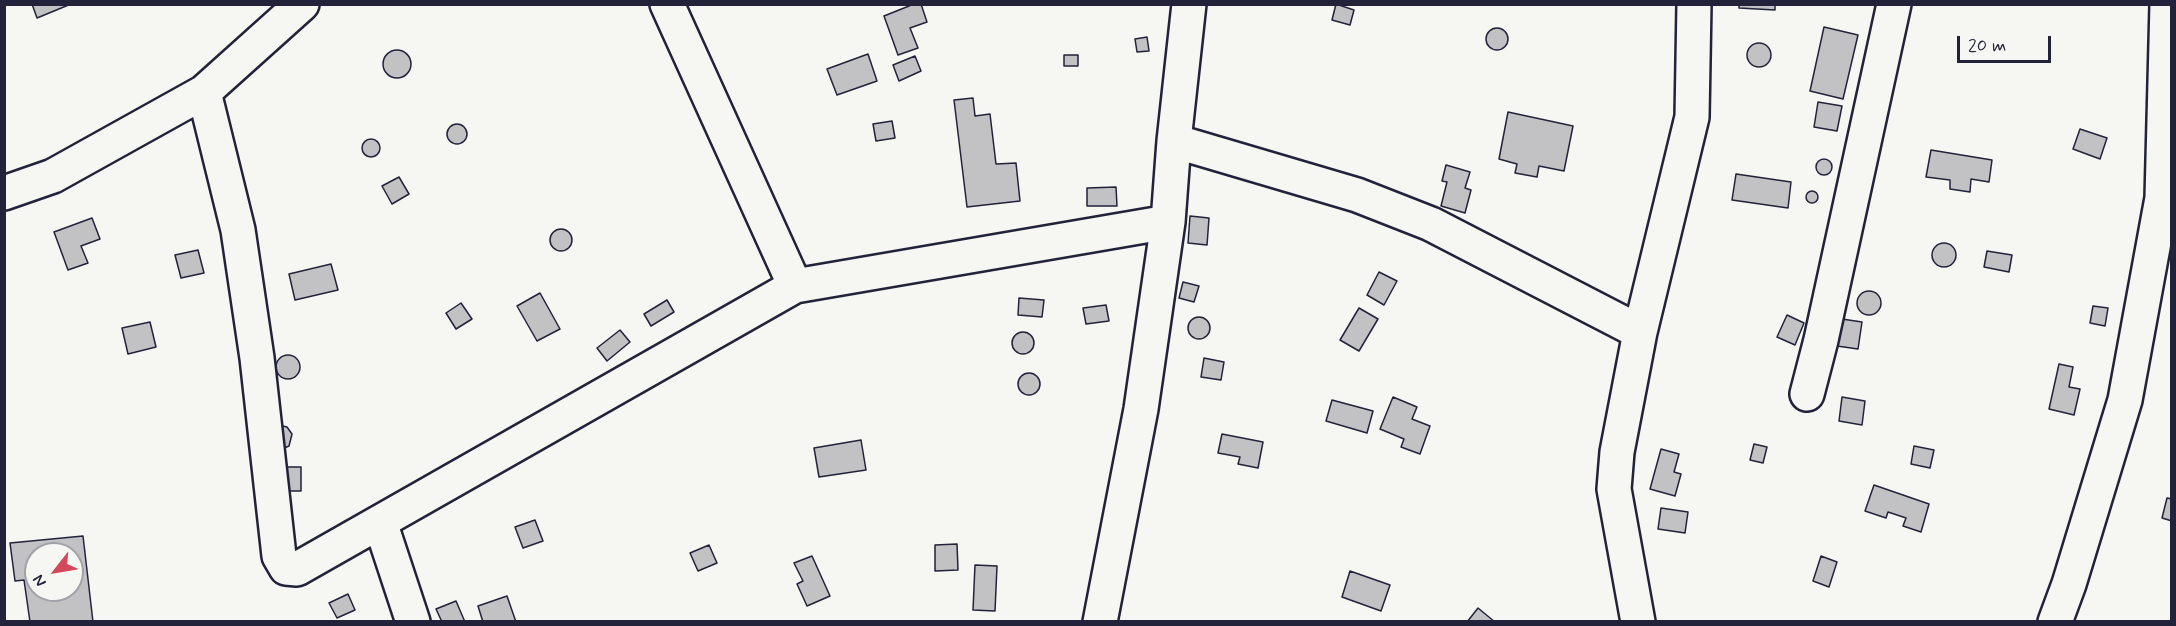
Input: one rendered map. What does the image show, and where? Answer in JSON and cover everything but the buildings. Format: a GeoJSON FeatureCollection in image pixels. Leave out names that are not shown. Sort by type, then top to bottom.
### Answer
{"type":"FeatureCollection","features":[{"type":"Feature","properties":{"kind":"street"},"geometry":{"type":"LineString","coordinates":[[4,193],[53,176],[204,92],[302,4]]}},
{"type":"Feature","properties":{"kind":"street"},"geometry":{"type":"LineString","coordinates":[[666,4],[795,286]]}},
{"type":"Feature","properties":{"kind":"street"},"geometry":{"type":"LineString","coordinates":[[1100,621],[1141,409],[1168,222],[1189,4]]}},
{"type":"Feature","properties":{"kind":"street"},"geometry":{"type":"LineString","coordinates":[[1638,621],[1614,489],[1621,420],[1692,117],[1694,4]]}},
{"type":"Feature","properties":{"kind":"street"},"geometry":{"type":"LineString","coordinates":[[1807,394],[1821,340],[1894,4]]}},
{"type":"Feature","properties":{"kind":"street"},"geometry":{"type":"LineString","coordinates":[[2055,621],[2069,584],[2125,400],[2154,243],[2162,198],[2167,4]]}},
{"type":"Feature","properties":{"kind":"street"},"geometry":{"type":"LineString","coordinates":[[204,92],[238,230],[257,358],[279,556],[286,568],[297,569],[795,286],[1168,222]]}},
{"type":"Feature","properties":{"kind":"street"},"geometry":{"type":"LineString","coordinates":[[1174,141],[1357,195],[1431,224],[1640,332]]}},
{"type":"Feature","properties":{"kind":"street"},"geometry":{"type":"LineString","coordinates":[[380,522],[413,621]]}}]}
